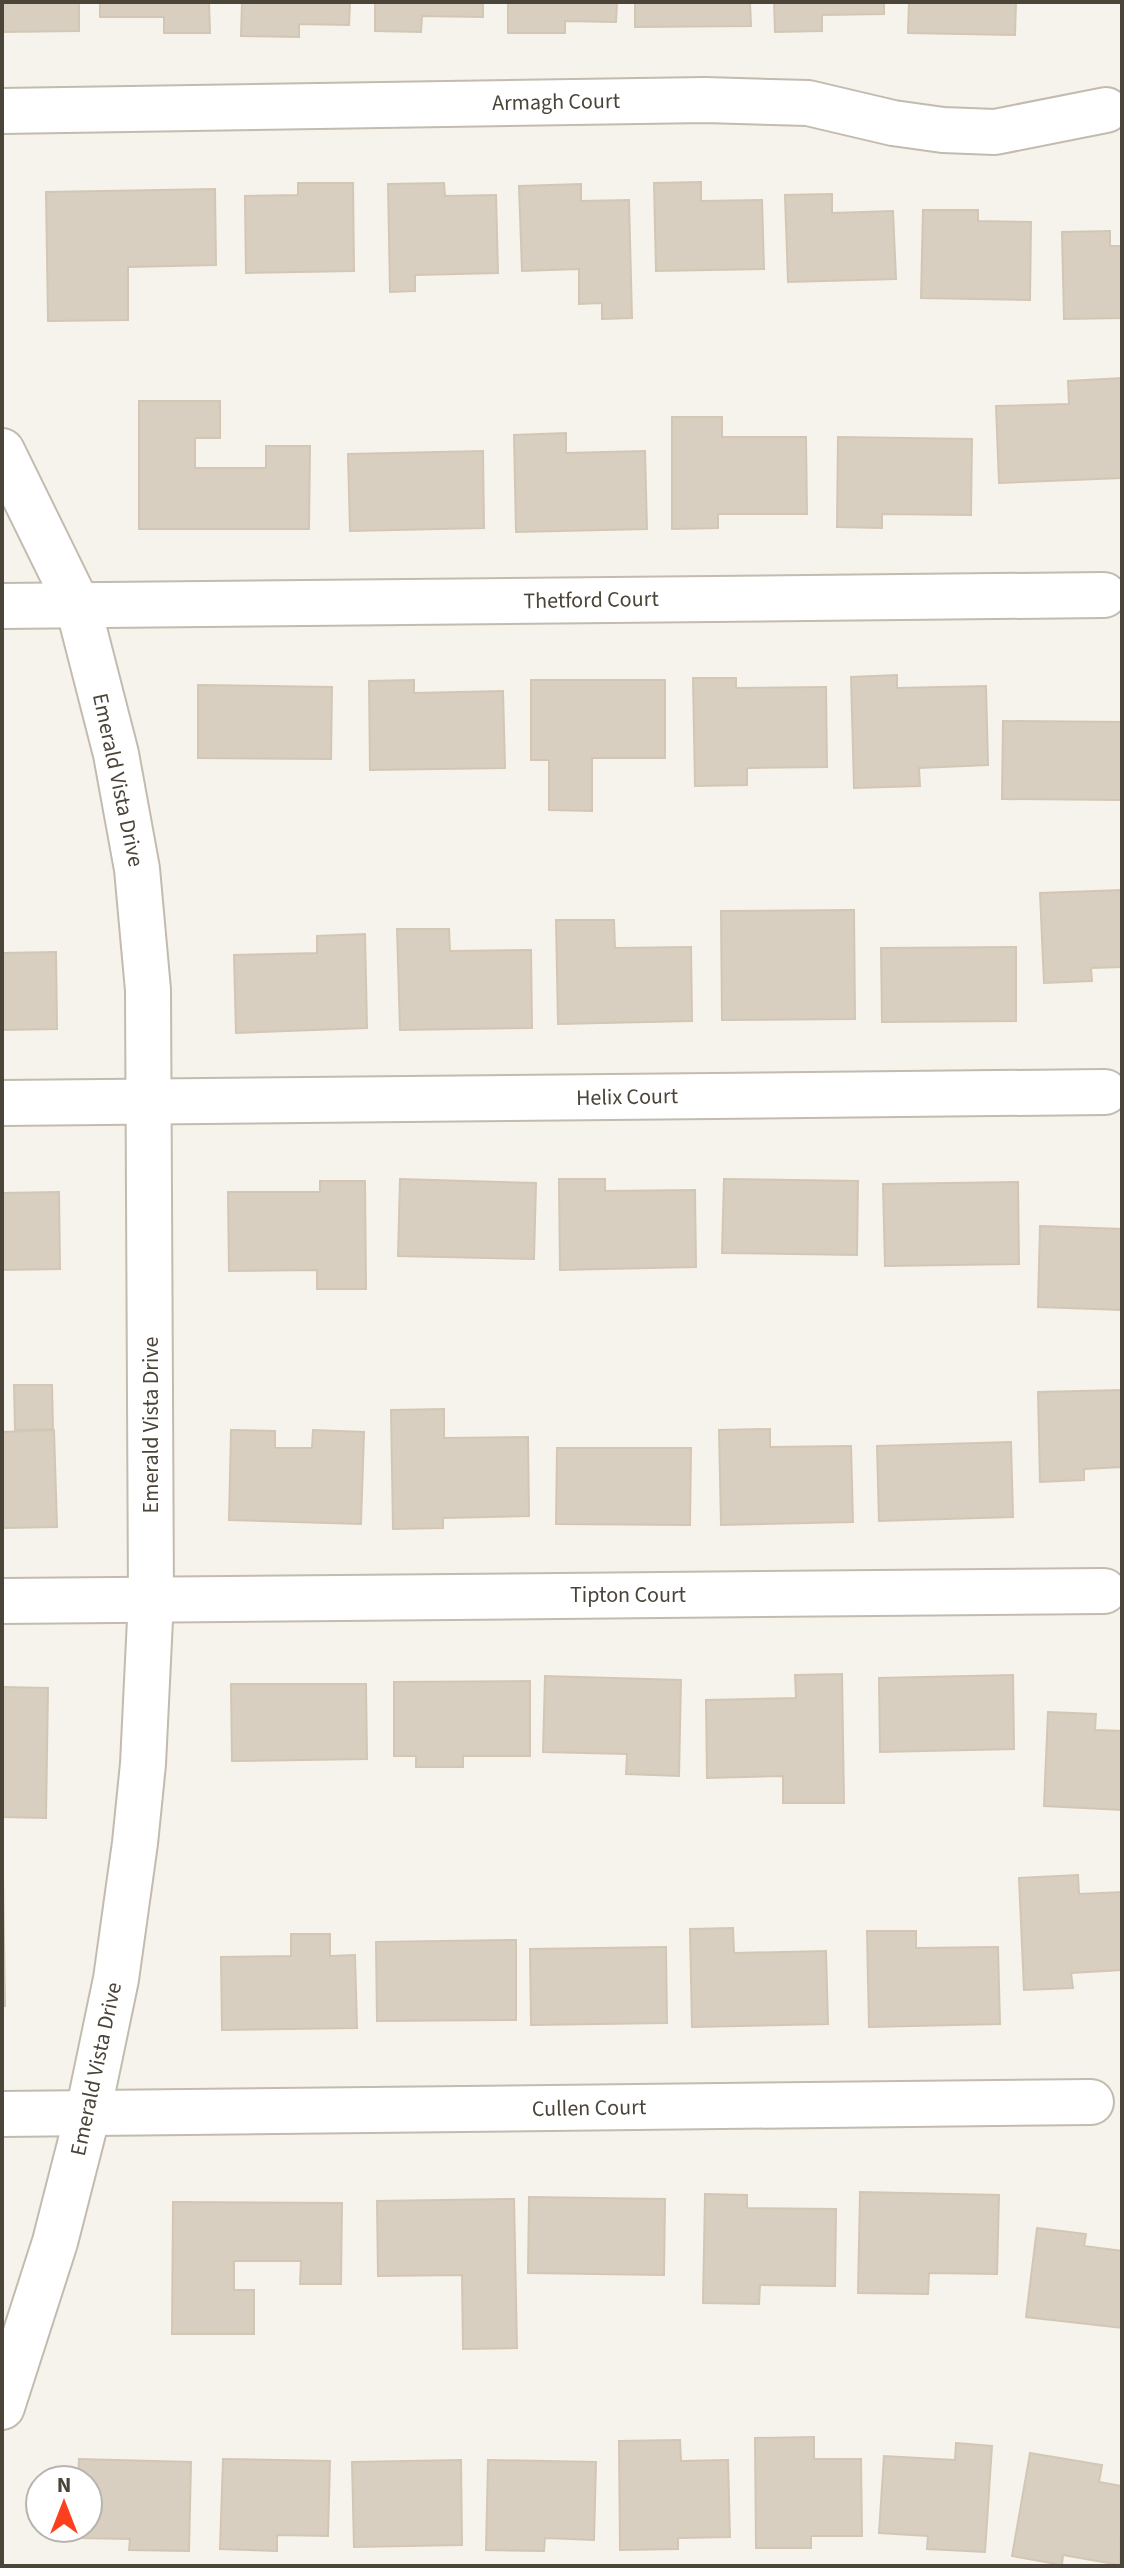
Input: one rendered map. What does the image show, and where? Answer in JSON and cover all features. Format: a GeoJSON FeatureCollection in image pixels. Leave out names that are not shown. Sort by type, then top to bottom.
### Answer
{"type":"FeatureCollection","features":[{"type":"Feature","properties":{"kind":"street","name":"Armagh Court"},"geometry":{"type":"LineString","coordinates":[[2,111],[705,100],[808,103],[893,123],[943,130],[995,132],[1106,110]]}},
{"type":"Feature","properties":{"kind":"street","name":"Emerald Vista Drive"},"geometry":{"type":"LineString","coordinates":[[2,451],[78,606],[116,754],[137,869],[148,990],[151,1599],[143,1764],[116,1979],[88,2113],[55,2242],[2,2407]]}},
{"type":"Feature","properties":{"kind":"street","name":"Thetford Court"},"geometry":{"type":"LineString","coordinates":[[2,606],[1104,595]]}},
{"type":"Feature","properties":{"kind":"street","name":"Helix Court"},"geometry":{"type":"LineString","coordinates":[[2,1103],[1105,1092]]}},
{"type":"Feature","properties":{"kind":"street","name":"Tipton Court"},"geometry":{"type":"LineString","coordinates":[[2,1601],[1104,1591]]}},
{"type":"Feature","properties":{"kind":"street","name":"Cullen Court"},"geometry":{"type":"LineString","coordinates":[[2,2114],[1091,2102]]}},
{"type":"Feature","properties":{"kind":"building"},"geometry":{"type":"Polygon","coordinates":[[[2,2],[79,2],[79,31],[2,32],[2,2]]]}},
{"type":"Feature","properties":{"kind":"building"},"geometry":{"type":"Polygon","coordinates":[[[100,2],[209,2],[210,33],[164,33],[164,17],[100,17],[100,2]]]}},
{"type":"Feature","properties":{"kind":"building"},"geometry":{"type":"Polygon","coordinates":[[[242,2],[350,2],[349,25],[299,24],[299,37],[241,36],[242,2]]]}},
{"type":"Feature","properties":{"kind":"building"},"geometry":{"type":"Polygon","coordinates":[[[375,2],[483,2],[483,17],[422,16],[421,32],[375,31],[375,2]]]}},
{"type":"Feature","properties":{"kind":"building"},"geometry":{"type":"Polygon","coordinates":[[[508,2],[617,2],[616,22],[565,21],[565,33],[508,33],[508,2]]]}},
{"type":"Feature","properties":{"kind":"building"},"geometry":{"type":"Polygon","coordinates":[[[635,2],[750,2],[751,26],[635,27],[635,2]]]}},
{"type":"Feature","properties":{"kind":"building"},"geometry":{"type":"Polygon","coordinates":[[[774,2],[884,2],[884,14],[822,15],[822,31],[775,32],[774,2]]]}},
{"type":"Feature","properties":{"kind":"building"},"geometry":{"type":"Polygon","coordinates":[[[909,2],[1016,2],[1015,35],[908,33],[909,2]]]}},
{"type":"Feature","properties":{"kind":"building"},"geometry":{"type":"Polygon","coordinates":[[[701,182],[701,201],[762,200],[764,269],[656,271],[654,183],[701,182]]]}},
{"type":"Feature","properties":{"kind":"building"},"geometry":{"type":"Polygon","coordinates":[[[298,183],[353,183],[354,271],[246,273],[245,196],[298,195],[298,183]]]}},
{"type":"Feature","properties":{"kind":"building"},"geometry":{"type":"Polygon","coordinates":[[[444,183],[445,196],[496,195],[498,273],[415,275],[415,291],[390,292],[388,184],[444,183]]]}},
{"type":"Feature","properties":{"kind":"building"},"geometry":{"type":"Polygon","coordinates":[[[581,184],[581,201],[629,200],[632,318],[602,319],[602,303],[579,304],[579,269],[522,271],[519,186],[581,184]]]}},
{"type":"Feature","properties":{"kind":"building"},"geometry":{"type":"Polygon","coordinates":[[[215,189],[216,265],[128,267],[128,320],[48,321],[46,192],[215,189]]]}},
{"type":"Feature","properties":{"kind":"building"},"geometry":{"type":"Polygon","coordinates":[[[832,194],[832,213],[893,211],[896,279],[788,282],[785,195],[832,194]]]}},
{"type":"Feature","properties":{"kind":"building"},"geometry":{"type":"Polygon","coordinates":[[[923,210],[978,210],[978,221],[1031,222],[1030,300],[921,298],[923,210]]]}},
{"type":"Feature","properties":{"kind":"building"},"geometry":{"type":"Polygon","coordinates":[[[1110,231],[1110,246],[1122,246],[1122,318],[1064,319],[1062,232],[1110,231]]]}},
{"type":"Feature","properties":{"kind":"building"},"geometry":{"type":"Polygon","coordinates":[[[1122,378],[1122,478],[999,483],[996,406],[1069,404],[1068,381],[1122,378]]]}},
{"type":"Feature","properties":{"kind":"building"},"geometry":{"type":"Polygon","coordinates":[[[139,401],[220,401],[220,438],[195,438],[195,468],[266,468],[266,446],[310,446],[309,529],[139,529],[139,401]]]}},
{"type":"Feature","properties":{"kind":"building"},"geometry":{"type":"Polygon","coordinates":[[[672,417],[722,417],[722,437],[806,437],[807,514],[718,514],[718,528],[672,529],[672,417]]]}},
{"type":"Feature","properties":{"kind":"building"},"geometry":{"type":"Polygon","coordinates":[[[566,433],[566,453],[645,451],[647,529],[516,532],[514,435],[566,433]]]}},
{"type":"Feature","properties":{"kind":"building"},"geometry":{"type":"Polygon","coordinates":[[[838,437],[972,439],[971,515],[882,514],[882,528],[837,527],[838,437]]]}},
{"type":"Feature","properties":{"kind":"building"},"geometry":{"type":"Polygon","coordinates":[[[483,451],[484,528],[350,531],[348,454],[483,451]]]}},
{"type":"Feature","properties":{"kind":"building"},"geometry":{"type":"Polygon","coordinates":[[[897,675],[897,688],[986,686],[988,765],[919,768],[920,786],[854,788],[851,677],[897,675]]]}},
{"type":"Feature","properties":{"kind":"building"},"geometry":{"type":"Polygon","coordinates":[[[693,678],[736,678],[736,688],[826,687],[827,767],[747,768],[747,785],[695,786],[693,678]]]}},
{"type":"Feature","properties":{"kind":"building"},"geometry":{"type":"Polygon","coordinates":[[[414,680],[414,693],[503,691],[505,768],[370,770],[369,681],[414,680]]]}},
{"type":"Feature","properties":{"kind":"building"},"geometry":{"type":"Polygon","coordinates":[[[531,680],[665,680],[665,758],[592,758],[592,811],[549,810],[549,760],[531,760],[531,680]]]}},
{"type":"Feature","properties":{"kind":"building"},"geometry":{"type":"Polygon","coordinates":[[[198,685],[332,687],[331,759],[198,758],[198,685]]]}},
{"type":"Feature","properties":{"kind":"building"},"geometry":{"type":"Polygon","coordinates":[[[1003,721],[1122,722],[1122,800],[1002,799],[1003,721]]]}},
{"type":"Feature","properties":{"kind":"building"},"geometry":{"type":"Polygon","coordinates":[[[1122,890],[1122,967],[1091,968],[1092,981],[1044,983],[1040,893],[1122,890]]]}},
{"type":"Feature","properties":{"kind":"building"},"geometry":{"type":"Polygon","coordinates":[[[854,910],[855,1019],[722,1020],[721,911],[854,910]]]}},
{"type":"Feature","properties":{"kind":"building"},"geometry":{"type":"Polygon","coordinates":[[[556,920],[614,920],[615,948],[691,947],[692,1021],[558,1024],[556,920]]]}},
{"type":"Feature","properties":{"kind":"building"},"geometry":{"type":"Polygon","coordinates":[[[397,929],[449,929],[450,951],[531,950],[532,1028],[400,1030],[397,929]]]}},
{"type":"Feature","properties":{"kind":"building"},"geometry":{"type":"Polygon","coordinates":[[[365,934],[367,1028],[236,1033],[234,955],[317,953],[317,936],[365,934]]]}},
{"type":"Feature","properties":{"kind":"building"},"geometry":{"type":"Polygon","coordinates":[[[1016,947],[1016,1021],[882,1022],[881,948],[1016,947]]]}},
{"type":"Feature","properties":{"kind":"building"},"geometry":{"type":"Polygon","coordinates":[[[56,952],[57,1029],[2,1030],[2,953],[56,952]]]}},
{"type":"Feature","properties":{"kind":"building"},"geometry":{"type":"Polygon","coordinates":[[[400,1179],[536,1183],[534,1259],[398,1256],[400,1179]]]}},
{"type":"Feature","properties":{"kind":"building"},"geometry":{"type":"Polygon","coordinates":[[[559,1179],[605,1179],[605,1191],[695,1190],[696,1267],[560,1270],[559,1179]]]}},
{"type":"Feature","properties":{"kind":"building"},"geometry":{"type":"Polygon","coordinates":[[[724,1179],[858,1181],[857,1255],[722,1253],[724,1179]]]}},
{"type":"Feature","properties":{"kind":"building"},"geometry":{"type":"Polygon","coordinates":[[[320,1181],[365,1181],[366,1289],[317,1289],[317,1270],[229,1271],[228,1192],[320,1192],[320,1181]]]}},
{"type":"Feature","properties":{"kind":"building"},"geometry":{"type":"Polygon","coordinates":[[[1018,1182],[1019,1264],[885,1266],[883,1184],[1018,1182]]]}},
{"type":"Feature","properties":{"kind":"building"},"geometry":{"type":"Polygon","coordinates":[[[59,1192],[60,1269],[2,1270],[2,1193],[59,1192]]]}},
{"type":"Feature","properties":{"kind":"building"},"geometry":{"type":"Polygon","coordinates":[[[1040,1226],[1122,1229],[1122,1310],[1038,1307],[1040,1226]]]}},
{"type":"Feature","properties":{"kind":"building"},"geometry":{"type":"Polygon","coordinates":[[[14,1385],[52,1385],[53,1429],[15,1430],[14,1385]]]}},
{"type":"Feature","properties":{"kind":"building"},"geometry":{"type":"Polygon","coordinates":[[[1122,1390],[1122,1467],[1084,1469],[1084,1480],[1040,1482],[1038,1392],[1122,1390]]]}},
{"type":"Feature","properties":{"kind":"building"},"geometry":{"type":"Polygon","coordinates":[[[444,1409],[444,1438],[528,1437],[529,1516],[443,1518],[443,1528],[393,1529],[391,1410],[444,1409]]]}},
{"type":"Feature","properties":{"kind":"building"},"geometry":{"type":"Polygon","coordinates":[[[770,1429],[770,1447],[851,1446],[853,1522],[721,1525],[719,1430],[770,1429]]]}},
{"type":"Feature","properties":{"kind":"building"},"geometry":{"type":"Polygon","coordinates":[[[54,1430],[57,1527],[5,1528],[2,1524],[2,1432],[54,1430]]]}},
{"type":"Feature","properties":{"kind":"building"},"geometry":{"type":"Polygon","coordinates":[[[231,1430],[275,1431],[275,1448],[312,1448],[313,1430],[364,1432],[361,1524],[229,1520],[231,1430]]]}},
{"type":"Feature","properties":{"kind":"building"},"geometry":{"type":"Polygon","coordinates":[[[1011,1442],[1013,1517],[879,1521],[877,1446],[1011,1442]]]}},
{"type":"Feature","properties":{"kind":"building"},"geometry":{"type":"Polygon","coordinates":[[[557,1448],[691,1448],[690,1525],[556,1524],[557,1448]]]}},
{"type":"Feature","properties":{"kind":"building"},"geometry":{"type":"Polygon","coordinates":[[[842,1674],[844,1803],[783,1803],[783,1776],[707,1778],[706,1700],[796,1698],[795,1675],[842,1674]]]}},
{"type":"Feature","properties":{"kind":"building"},"geometry":{"type":"Polygon","coordinates":[[[1013,1675],[1014,1749],[880,1752],[879,1678],[1013,1675]]]}},
{"type":"Feature","properties":{"kind":"building"},"geometry":{"type":"Polygon","coordinates":[[[545,1676],[681,1680],[679,1776],[626,1774],[627,1754],[543,1752],[545,1676]]]}},
{"type":"Feature","properties":{"kind":"building"},"geometry":{"type":"Polygon","coordinates":[[[530,1681],[530,1756],[463,1756],[463,1767],[416,1767],[416,1756],[394,1756],[394,1682],[530,1681]]]}},
{"type":"Feature","properties":{"kind":"building"},"geometry":{"type":"Polygon","coordinates":[[[231,1684],[366,1684],[367,1759],[232,1761],[231,1684]]]}},
{"type":"Feature","properties":{"kind":"building"},"geometry":{"type":"Polygon","coordinates":[[[2,1687],[48,1688],[46,1818],[2,1817],[2,1687]]]}},
{"type":"Feature","properties":{"kind":"building"},"geometry":{"type":"Polygon","coordinates":[[[1048,1712],[1096,1714],[1095,1730],[1122,1731],[1122,1810],[1044,1806],[1048,1712]]]}},
{"type":"Feature","properties":{"kind":"building"},"geometry":{"type":"Polygon","coordinates":[[[1078,1875],[1079,1894],[1122,1892],[1122,1970],[1071,1973],[1073,1988],[1024,1990],[1019,1878],[1078,1875]]]}},
{"type":"Feature","properties":{"kind":"building"},"geometry":{"type":"Polygon","coordinates":[[[3,1876],[5,2006],[2,2006],[3,1876]]]}},
{"type":"Feature","properties":{"kind":"building"},"geometry":{"type":"Polygon","coordinates":[[[733,1928],[734,1953],[826,1951],[828,2024],[692,2027],[690,1929],[733,1928]]]}},
{"type":"Feature","properties":{"kind":"building"},"geometry":{"type":"Polygon","coordinates":[[[867,1931],[916,1931],[916,1948],[998,1947],[1000,2024],[869,2027],[867,1931]]]}},
{"type":"Feature","properties":{"kind":"building"},"geometry":{"type":"Polygon","coordinates":[[[291,1934],[330,1934],[330,1956],[355,1955],[357,2028],[222,2030],[221,1957],[291,1956],[291,1934]]]}},
{"type":"Feature","properties":{"kind":"building"},"geometry":{"type":"Polygon","coordinates":[[[516,1940],[516,2020],[377,2021],[376,1942],[516,1940]]]}},
{"type":"Feature","properties":{"kind":"building"},"geometry":{"type":"Polygon","coordinates":[[[666,1947],[667,2023],[531,2025],[530,1949],[666,1947]]]}},
{"type":"Feature","properties":{"kind":"building"},"geometry":{"type":"Polygon","coordinates":[[[860,2192],[999,2195],[997,2274],[929,2273],[928,2294],[858,2293],[860,2192]]]}},
{"type":"Feature","properties":{"kind":"building"},"geometry":{"type":"Polygon","coordinates":[[[705,2194],[747,2195],[747,2208],[836,2209],[835,2286],[760,2285],[759,2304],[703,2303],[705,2194]]]}},
{"type":"Feature","properties":{"kind":"building"},"geometry":{"type":"Polygon","coordinates":[[[529,2197],[665,2199],[664,2275],[528,2273],[529,2197]]]}},
{"type":"Feature","properties":{"kind":"building"},"geometry":{"type":"Polygon","coordinates":[[[514,2199],[517,2348],[463,2349],[462,2275],[378,2276],[377,2201],[514,2199]]]}},
{"type":"Feature","properties":{"kind":"building"},"geometry":{"type":"Polygon","coordinates":[[[173,2202],[342,2203],[341,2284],[300,2284],[301,2261],[234,2261],[234,2290],[254,2290],[254,2334],[172,2334],[173,2202]]]}},
{"type":"Feature","properties":{"kind":"building"},"geometry":{"type":"Polygon","coordinates":[[[1037,2228],[1086,2234],[1084,2246],[1122,2251],[1122,2328],[1026,2317],[1037,2228]]]}},
{"type":"Feature","properties":{"kind":"building"},"geometry":{"type":"Polygon","coordinates":[[[814,2437],[814,2459],[861,2459],[862,2536],[811,2536],[811,2548],[756,2548],[755,2438],[814,2437]]]}},
{"type":"Feature","properties":{"kind":"building"},"geometry":{"type":"Polygon","coordinates":[[[680,2440],[681,2461],[728,2460],[730,2537],[678,2538],[678,2549],[620,2550],[619,2441],[680,2440]]]}},
{"type":"Feature","properties":{"kind":"building"},"geometry":{"type":"Polygon","coordinates":[[[956,2443],[992,2446],[985,2552],[927,2549],[928,2536],[879,2533],[884,2456],[955,2460],[956,2443]]]}},
{"type":"Feature","properties":{"kind":"building"},"geometry":{"type":"Polygon","coordinates":[[[1030,2453],[1102,2465],[1099,2482],[1122,2486],[1120,2565],[1063,2555],[1062,2565],[1012,2556],[1030,2453]]]}},
{"type":"Feature","properties":{"kind":"building"},"geometry":{"type":"Polygon","coordinates":[[[79,2459],[191,2462],[189,2551],[129,2550],[130,2539],[104,2539],[104,2464],[79,2464],[79,2459]]]}},
{"type":"Feature","properties":{"kind":"building"},"geometry":{"type":"Polygon","coordinates":[[[223,2459],[330,2461],[328,2536],[277,2535],[277,2551],[220,2549],[223,2459]]]}},
{"type":"Feature","properties":{"kind":"building"},"geometry":{"type":"Polygon","coordinates":[[[461,2460],[462,2545],[354,2547],[352,2462],[461,2460]]]}},
{"type":"Feature","properties":{"kind":"building"},"geometry":{"type":"Polygon","coordinates":[[[488,2460],[596,2462],[594,2540],[545,2538],[544,2551],[486,2550],[488,2460]]]}}]}
